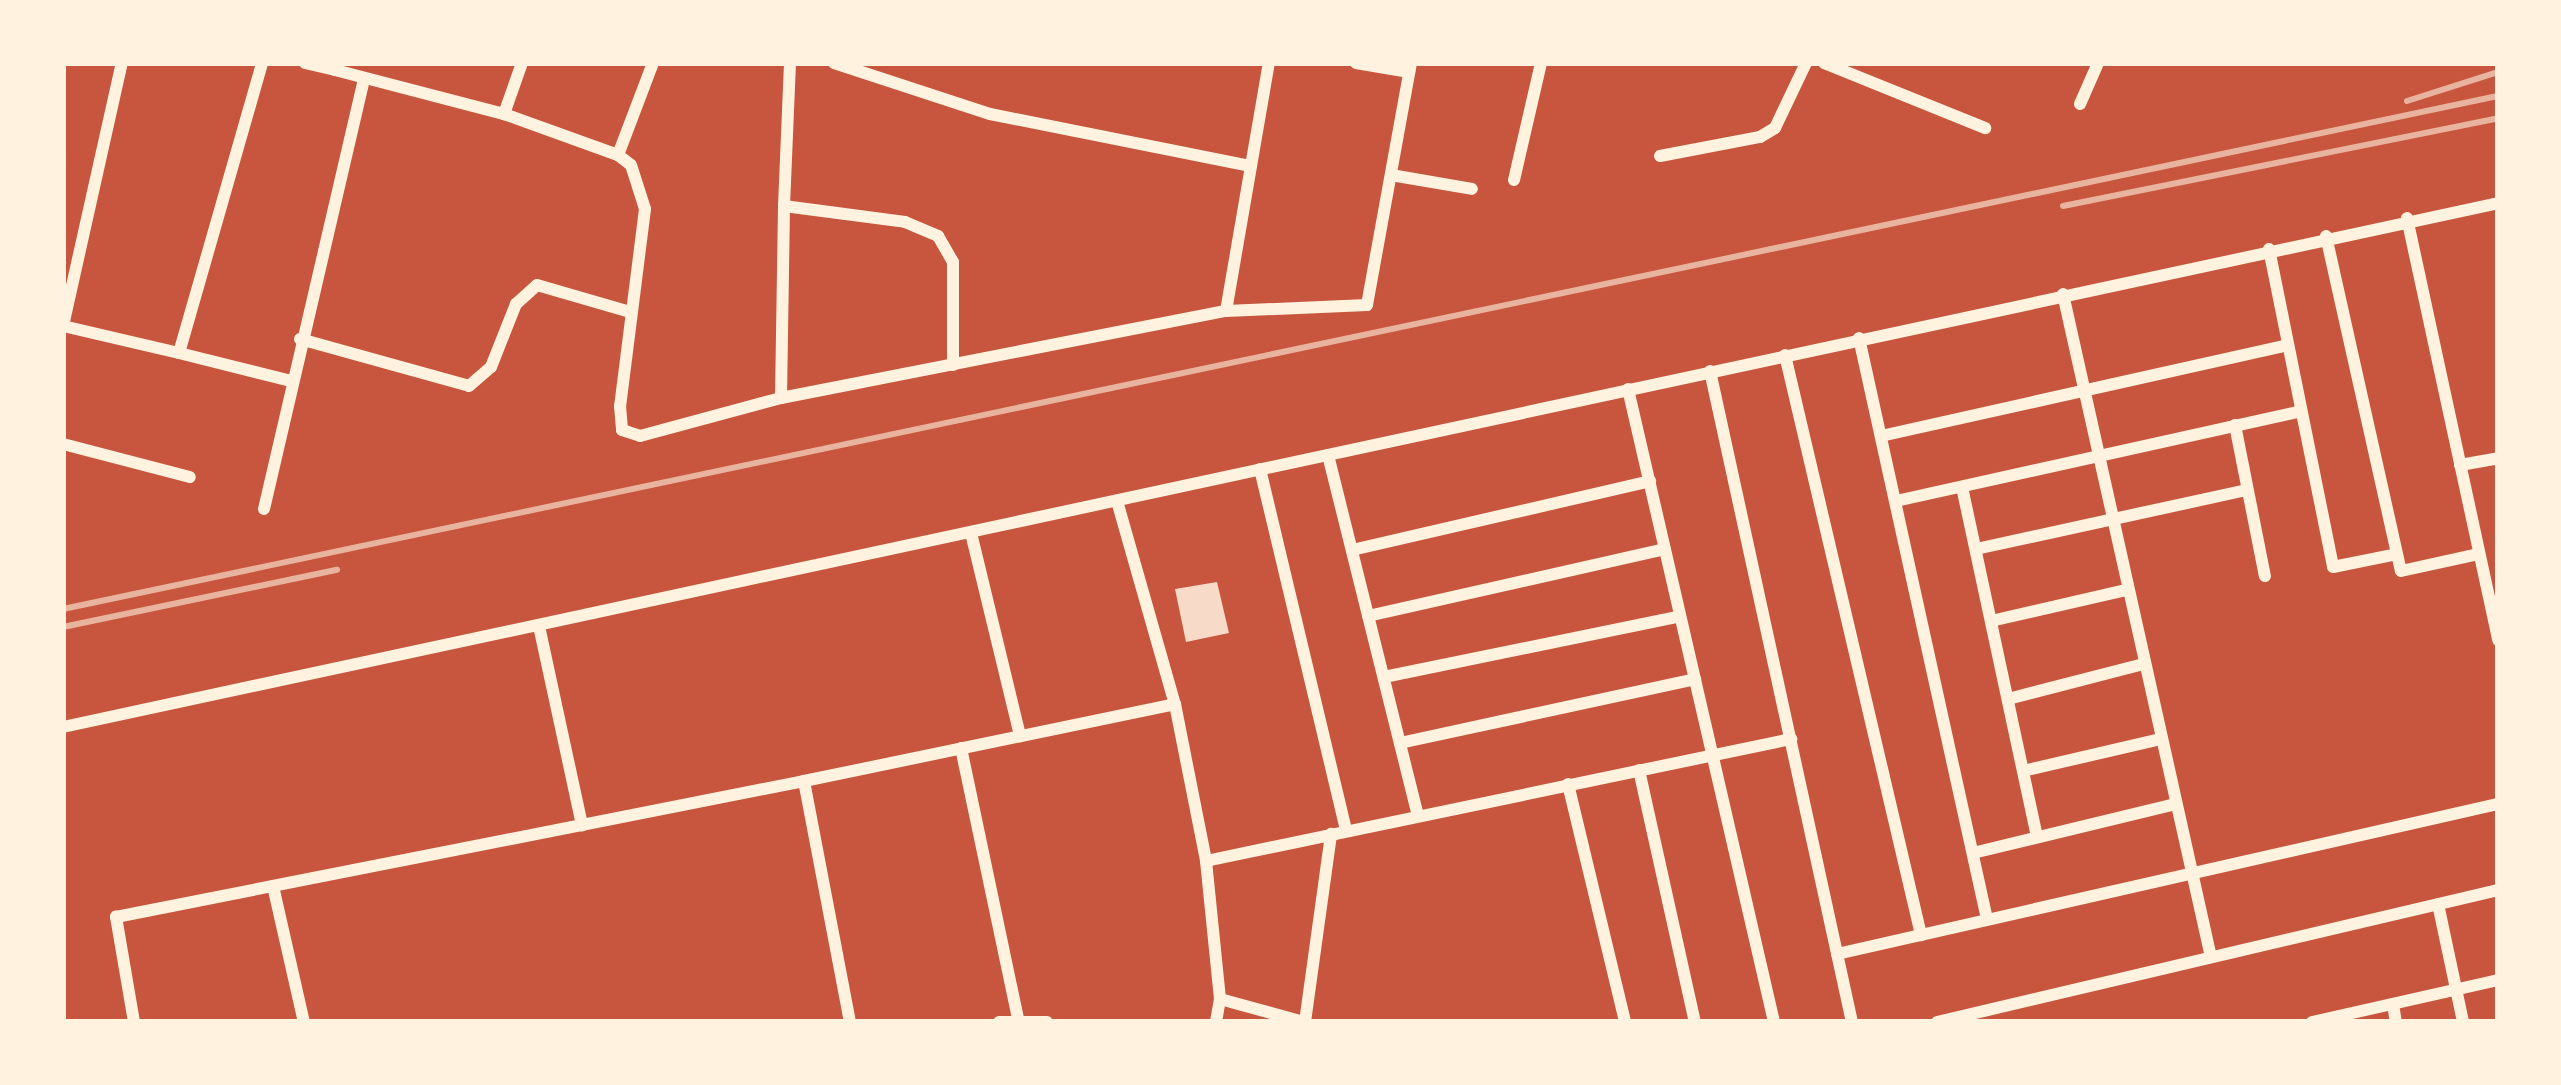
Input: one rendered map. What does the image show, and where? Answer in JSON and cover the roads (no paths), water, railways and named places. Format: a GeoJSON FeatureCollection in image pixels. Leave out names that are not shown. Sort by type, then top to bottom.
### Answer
{"type":"FeatureCollection","features":[{"type":"Feature","properties":{"kind":"street"},"geometry":{"type":"LineString","coordinates":[[122,63],[63,326],[291,381]]}},
{"type":"Feature","properties":{"kind":"street"},"geometry":{"type":"LineString","coordinates":[[179,353],[262,63]]}},
{"type":"Feature","properties":{"kind":"street"},"geometry":{"type":"LineString","coordinates":[[304,63],[336,67],[364,79],[503,115],[618,155],[638,179],[645,209],[620,406],[622,430],[630,436],[781,398],[1226,311],[1367,304],[1410,68],[1356,63]]}},
{"type":"Feature","properties":{"kind":"street"},"geometry":{"type":"LineString","coordinates":[[503,115],[522,63]]}},
{"type":"Feature","properties":{"kind":"street"},"geometry":{"type":"LineString","coordinates":[[618,155],[653,63]]}},
{"type":"Feature","properties":{"kind":"street"},"geometry":{"type":"LineString","coordinates":[[781,398],[790,63]]}},
{"type":"Feature","properties":{"kind":"street"},"geometry":{"type":"LineString","coordinates":[[834,63],[866,69],[990,114],[1251,166]]}},
{"type":"Feature","properties":{"kind":"street"},"geometry":{"type":"LineString","coordinates":[[1226,311],[1269,63]]}},
{"type":"Feature","properties":{"kind":"street"},"geometry":{"type":"LineString","coordinates":[[1514,180],[1541,63]]}},
{"type":"Feature","properties":{"kind":"street"},"geometry":{"type":"LineString","coordinates":[[1660,156],[1760,137],[1775,128],[1806,63]]}},
{"type":"Feature","properties":{"kind":"street"},"geometry":{"type":"LineString","coordinates":[[1824,63],[1985,128]]}},
{"type":"Feature","properties":{"kind":"street"},"geometry":{"type":"LineString","coordinates":[[2080,104],[2098,63]]}},
{"type":"Feature","properties":{"kind":"street"},"geometry":{"type":"LineString","coordinates":[[264,509],[364,79]]}},
{"type":"Feature","properties":{"kind":"street"},"geometry":{"type":"LineString","coordinates":[[1390,175],[1472,189]]}},
{"type":"Feature","properties":{"kind":"street"},"geometry":{"type":"LineString","coordinates":[[63,728],[2498,202]]}},
{"type":"Feature","properties":{"kind":"street"},"geometry":{"type":"LineString","coordinates":[[784,206],[905,221],[938,236],[953,262],[953,365]]}},
{"type":"Feature","properties":{"kind":"street"},"geometry":{"type":"LineString","coordinates":[[2408,218],[2498,640]]}},
{"type":"Feature","properties":{"kind":"street"},"geometry":{"type":"LineString","coordinates":[[2326,236],[2401,571],[2480,554]]}},
{"type":"Feature","properties":{"kind":"street"},"geometry":{"type":"LineString","coordinates":[[2269,249],[2333,567],[2397,554]]}},
{"type":"Feature","properties":{"kind":"street"},"geometry":{"type":"LineString","coordinates":[[300,339],[469,386],[490,367],[516,304],[536,285],[630,312]]}},
{"type":"Feature","properties":{"kind":"street"},"geometry":{"type":"LineString","coordinates":[[2063,294],[2211,957]]}},
{"type":"Feature","properties":{"kind":"street"},"geometry":{"type":"LineString","coordinates":[[1859,338],[1988,919]]}},
{"type":"Feature","properties":{"kind":"street"},"geometry":{"type":"LineString","coordinates":[[1881,436],[2288,345]]}},
{"type":"Feature","properties":{"kind":"street"},"geometry":{"type":"LineString","coordinates":[[1785,355],[1921,934]]}},
{"type":"Feature","properties":{"kind":"street"},"geometry":{"type":"LineString","coordinates":[[1710,371],[1852,1022]]}},
{"type":"Feature","properties":{"kind":"street"},"geometry":{"type":"LineString","coordinates":[[1628,389],[1774,1022]]}},
{"type":"Feature","properties":{"kind":"street"},"geometry":{"type":"LineString","coordinates":[[1896,501],[2302,411]]}},
{"type":"Feature","properties":{"kind":"street"},"geometry":{"type":"LineString","coordinates":[[2235,425],[2265,576]]}},
{"type":"Feature","properties":{"kind":"street"},"geometry":{"type":"LineString","coordinates":[[63,444],[190,477]]}},
{"type":"Feature","properties":{"kind":"street"},"geometry":{"type":"LineString","coordinates":[[1328,454],[1418,815]]}},
{"type":"Feature","properties":{"kind":"street"},"geometry":{"type":"LineString","coordinates":[[2460,465],[2498,458]]}},
{"type":"Feature","properties":{"kind":"street"},"geometry":{"type":"LineString","coordinates":[[1260,469],[1346,830]]}},
{"type":"Feature","properties":{"kind":"street"},"geometry":{"type":"LineString","coordinates":[[1352,550],[1649,481]]}},
{"type":"Feature","properties":{"kind":"street"},"geometry":{"type":"LineString","coordinates":[[1962,487],[2037,837]]}},
{"type":"Feature","properties":{"kind":"street"},"geometry":{"type":"LineString","coordinates":[[1976,549],[2247,490]]}},
{"type":"Feature","properties":{"kind":"street"},"geometry":{"type":"LineString","coordinates":[[1117,501],[1175,704],[1206,860],[1220,999],[1216,1022]]}},
{"type":"Feature","properties":{"kind":"street"},"geometry":{"type":"LineString","coordinates":[[971,532],[1020,736]]}},
{"type":"Feature","properties":{"kind":"street"},"geometry":{"type":"LineString","coordinates":[[1368,616],[1665,549]]}},
{"type":"Feature","properties":{"kind":"street"},"geometry":{"type":"LineString","coordinates":[[1991,622],[2126,590]]}},
{"type":"Feature","properties":{"kind":"street"},"geometry":{"type":"LineString","coordinates":[[1384,677],[1680,616]]}},
{"type":"Feature","properties":{"kind":"street"},"geometry":{"type":"LineString","coordinates":[[539,626],[582,825]]}},
{"type":"Feature","properties":{"kind":"street"},"geometry":{"type":"LineString","coordinates":[[2008,699],[2143,664]]}},
{"type":"Feature","properties":{"kind":"street"},"geometry":{"type":"LineString","coordinates":[[1400,743],[1695,679]]}},
{"type":"Feature","properties":{"kind":"street"},"geometry":{"type":"LineString","coordinates":[[134,1022],[116,917],[1175,704]]}},
{"type":"Feature","properties":{"kind":"street"},"geometry":{"type":"LineString","coordinates":[[2023,771],[2161,739]]}},
{"type":"Feature","properties":{"kind":"street"},"geometry":{"type":"LineString","coordinates":[[1206,860],[1791,740]]}},
{"type":"Feature","properties":{"kind":"street"},"geometry":{"type":"LineString","coordinates":[[961,748],[1018,1019]]}},
{"type":"Feature","properties":{"kind":"street"},"geometry":{"type":"LineString","coordinates":[[1639,770],[1695,1022]]}},
{"type":"Feature","properties":{"kind":"street"},"geometry":{"type":"LineString","coordinates":[[805,781],[850,1022]]}},
{"type":"Feature","properties":{"kind":"street"},"geometry":{"type":"LineString","coordinates":[[1568,784],[1625,1022]]}},
{"type":"Feature","properties":{"kind":"street"},"geometry":{"type":"LineString","coordinates":[[1837,954],[2498,804]]}},
{"type":"Feature","properties":{"kind":"street"},"geometry":{"type":"LineString","coordinates":[[1973,853],[2176,805]]}},
{"type":"Feature","properties":{"kind":"street"},"geometry":{"type":"LineString","coordinates":[[1220,999],[1305,1022],[1330,834]]}},
{"type":"Feature","properties":{"kind":"street"},"geometry":{"type":"LineString","coordinates":[[273,886],[304,1022]]}},
{"type":"Feature","properties":{"kind":"street"},"geometry":{"type":"LineString","coordinates":[[1937,1022],[2498,890]]}},
{"type":"Feature","properties":{"kind":"street"},"geometry":{"type":"LineString","coordinates":[[2438,904],[2463,1022]]}},
{"type":"Feature","properties":{"kind":"street"},"geometry":{"type":"LineString","coordinates":[[2312,1022],[2498,980]]}},
{"type":"Feature","properties":{"kind":"street"},"geometry":{"type":"LineString","coordinates":[[2393,1004],[2396,1022]]}},
{"type":"Feature","properties":{"kind":"street"},"geometry":{"type":"LineString","coordinates":[[999,1022],[1047,1022]]}},
{"type":"Feature","properties":{"kind":"railway"},"geometry":{"type":"LineString","coordinates":[[2407,101],[2498,72]]}},
{"type":"Feature","properties":{"kind":"railway"},"geometry":{"type":"LineString","coordinates":[[63,609],[2498,96]]}},
{"type":"Feature","properties":{"kind":"railway"},"geometry":{"type":"LineString","coordinates":[[2063,206],[2498,118]]}},
{"type":"Feature","properties":{"kind":"railway"},"geometry":{"type":"LineString","coordinates":[[63,627],[337,570]]}}]}
